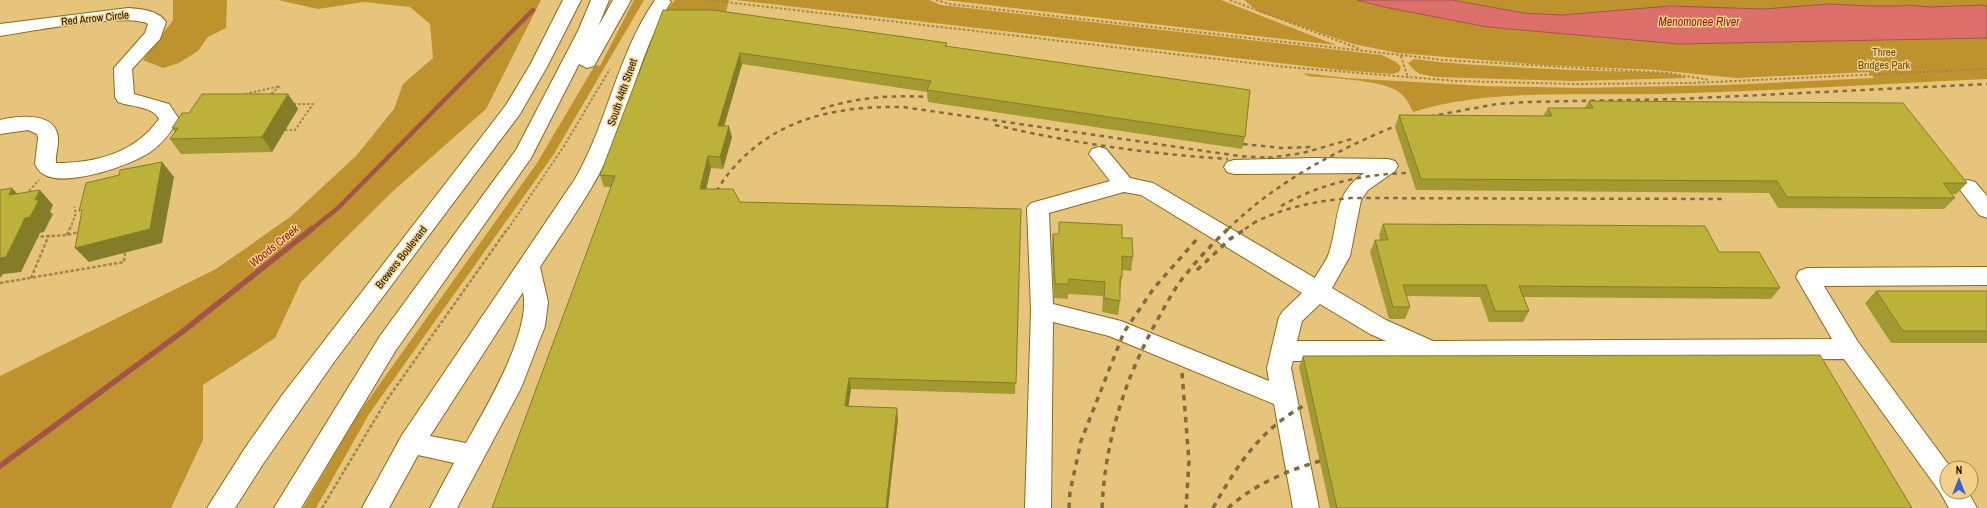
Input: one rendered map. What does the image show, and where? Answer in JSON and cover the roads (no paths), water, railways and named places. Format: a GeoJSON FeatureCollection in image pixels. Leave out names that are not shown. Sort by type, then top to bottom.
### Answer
{"type":"FeatureCollection","features":[{"type":"Feature","properties":{"kind":"main road"},"geometry":{"type":"LineString","coordinates":[[466,172],[500,114],[535,47],[550,15],[555,0]]}},
{"type":"Feature","properties":{"kind":"main road","name":"Brewers Boulevard"},"geometry":{"type":"LineString","coordinates":[[220,508],[248,464],[323,359],[513,109],[539,65],[572,0]]}},
{"type":"Feature","properties":{"kind":"main road"},"geometry":{"type":"LineString","coordinates":[[524,153],[587,31],[600,0]]}},
{"type":"Feature","properties":{"kind":"main road"},"geometry":{"type":"LineString","coordinates":[[287,508],[388,343],[579,76],[622,0]]}},
{"type":"Feature","properties":{"kind":"main road","name":"South 44th Street"},"geometry":{"type":"LineString","coordinates":[[376,508],[411,443],[583,184],[606,140],[639,42],[648,23],[662,2]]}},
{"type":"Feature","properties":{"kind":"main road","name":"Red Arrow Circle"},"geometry":{"type":"LineString","coordinates":[[0,30],[110,15],[128,14],[150,16],[157,22],[154,35],[123,68],[125,97],[132,101],[150,103],[162,108],[167,112],[169,119],[162,131],[149,143],[129,156],[106,165],[68,171],[51,170],[45,164],[48,134],[42,128],[26,123],[0,127]]}},
{"type":"Feature","properties":{"kind":"main road"},"geometry":{"type":"LineString","coordinates":[[1099,154],[1124,185]]}},
{"type":"Feature","properties":{"kind":"main road"},"geometry":{"type":"LineString","coordinates":[[1234,167],[1314,165],[1388,166],[1361,185],[1351,198],[1346,229],[1339,256],[1318,292],[1291,317],[1279,368],[1306,508]]}},
{"type":"Feature","properties":{"kind":"main road"},"geometry":{"type":"LineString","coordinates":[[1038,508],[1042,310],[1038,208],[1124,185],[1146,188],[1378,327],[1432,351]]}},
{"type":"Feature","properties":{"kind":"main road"},"geometry":{"type":"LineString","coordinates":[[1978,187],[1987,210]]}},
{"type":"Feature","properties":{"kind":"main road"},"geometry":{"type":"LineString","coordinates":[[443,508],[509,388],[533,326],[537,302],[529,267]]}},
{"type":"Feature","properties":{"kind":"main road"},"geometry":{"type":"LineString","coordinates":[[1939,473],[1850,349],[1807,277],[1987,276]]}},
{"type":"Feature","properties":{"kind":"main road"},"geometry":{"type":"LineString","coordinates":[[1042,310],[1113,328],[1286,398]]}},
{"type":"Feature","properties":{"kind":"main road"},"geometry":{"type":"LineString","coordinates":[[1283,351],[1850,349]]}},
{"type":"Feature","properties":{"kind":"main road"},"geometry":{"type":"LineString","coordinates":[[411,443],[471,455]]}},
{"type":"Feature","properties":{"kind":"water","name":"Menomonee River"},"geometry":{"type":"Polygon","coordinates":[[[1357,0],[1452,0],[1524,13],[1562,15],[1670,6],[1765,9],[1828,4],[1871,6],[1907,5],[1930,7],[1981,5],[1987,6],[1987,38],[1679,44],[1487,27],[1384,7],[1357,0]]]}},
{"type":"Feature","properties":{"kind":"waterway","name":"Woods Creek"},"geometry":{"type":"LineString","coordinates":[[312,229],[338,208],[533,10]]}},
{"type":"Feature","properties":{"kind":"waterway","name":"Woods Creek"},"geometry":{"type":"LineString","coordinates":[[0,466],[182,332],[313,228]]}},
{"type":"Feature","properties":{"kind":"railway"},"geometry":{"type":"LineString","coordinates":[[1421,118],[1497,104],[1527,102],[1678,99],[1987,84]]}},
{"type":"Feature","properties":{"kind":"railway"},"geometry":{"type":"LineString","coordinates":[[821,109],[861,99],[902,96],[930,97]]}},
{"type":"Feature","properties":{"kind":"railway"},"geometry":{"type":"LineString","coordinates":[[712,199],[726,176],[747,154],[766,139],[807,119],[853,109],[878,107],[903,107],[1239,156],[1269,158]]}},
{"type":"Feature","properties":{"kind":"railway"},"geometry":{"type":"LineString","coordinates":[[1228,229],[1247,211],[1289,180],[1334,154],[1405,122]]}},
{"type":"Feature","properties":{"kind":"railway"},"geometry":{"type":"LineString","coordinates":[[995,125],[1111,147],[1228,159]]}},
{"type":"Feature","properties":{"kind":"railway"},"geometry":{"type":"LineString","coordinates":[[1269,158],[1303,153],[1355,138]]}},
{"type":"Feature","properties":{"kind":"railway"},"geometry":{"type":"LineString","coordinates":[[1243,144],[1282,148],[1311,147]]}},
{"type":"Feature","properties":{"kind":"railway"},"geometry":{"type":"LineString","coordinates":[[1281,206],[1312,191],[1343,181],[1376,175],[1410,173]]}},
{"type":"Feature","properties":{"kind":"railway"},"geometry":{"type":"LineString","coordinates":[[1257,221],[1265,217],[1301,206],[1351,198],[1726,199]]}},
{"type":"Feature","properties":{"kind":"railway"},"geometry":{"type":"LineString","coordinates":[[1245,229],[1257,221]]}},
{"type":"Feature","properties":{"kind":"railway"},"geometry":{"type":"LineString","coordinates":[[1253,223],[1257,221]]}},
{"type":"Feature","properties":{"kind":"railway"},"geometry":{"type":"LineString","coordinates":[[1197,270],[1230,239],[1247,228]]}},
{"type":"Feature","properties":{"kind":"railway"},"geometry":{"type":"LineString","coordinates":[[1102,508],[1107,460],[1112,437],[1133,370],[1154,326],[1174,290],[1204,253],[1228,229]]}},
{"type":"Feature","properties":{"kind":"railway"},"geometry":{"type":"LineString","coordinates":[[1069,508],[1070,492],[1081,441],[1124,332],[1154,288],[1197,239]]}},
{"type":"Feature","properties":{"kind":"railway"},"geometry":{"type":"LineString","coordinates":[[1182,373],[1189,461],[1186,508]]}},
{"type":"Feature","properties":{"kind":"railway"},"geometry":{"type":"LineString","coordinates":[[1213,508],[1252,448],[1276,424],[1307,404]]}},
{"type":"Feature","properties":{"kind":"railway"},"geometry":{"type":"LineString","coordinates":[[1228,508],[1249,492],[1271,479],[1320,461]]}},
{"type":"Feature","properties":{"kind":"park label","name":"Three Bridges Park"},"geometry":{"type":"Point","coordinates":[1884,58]}}]}
